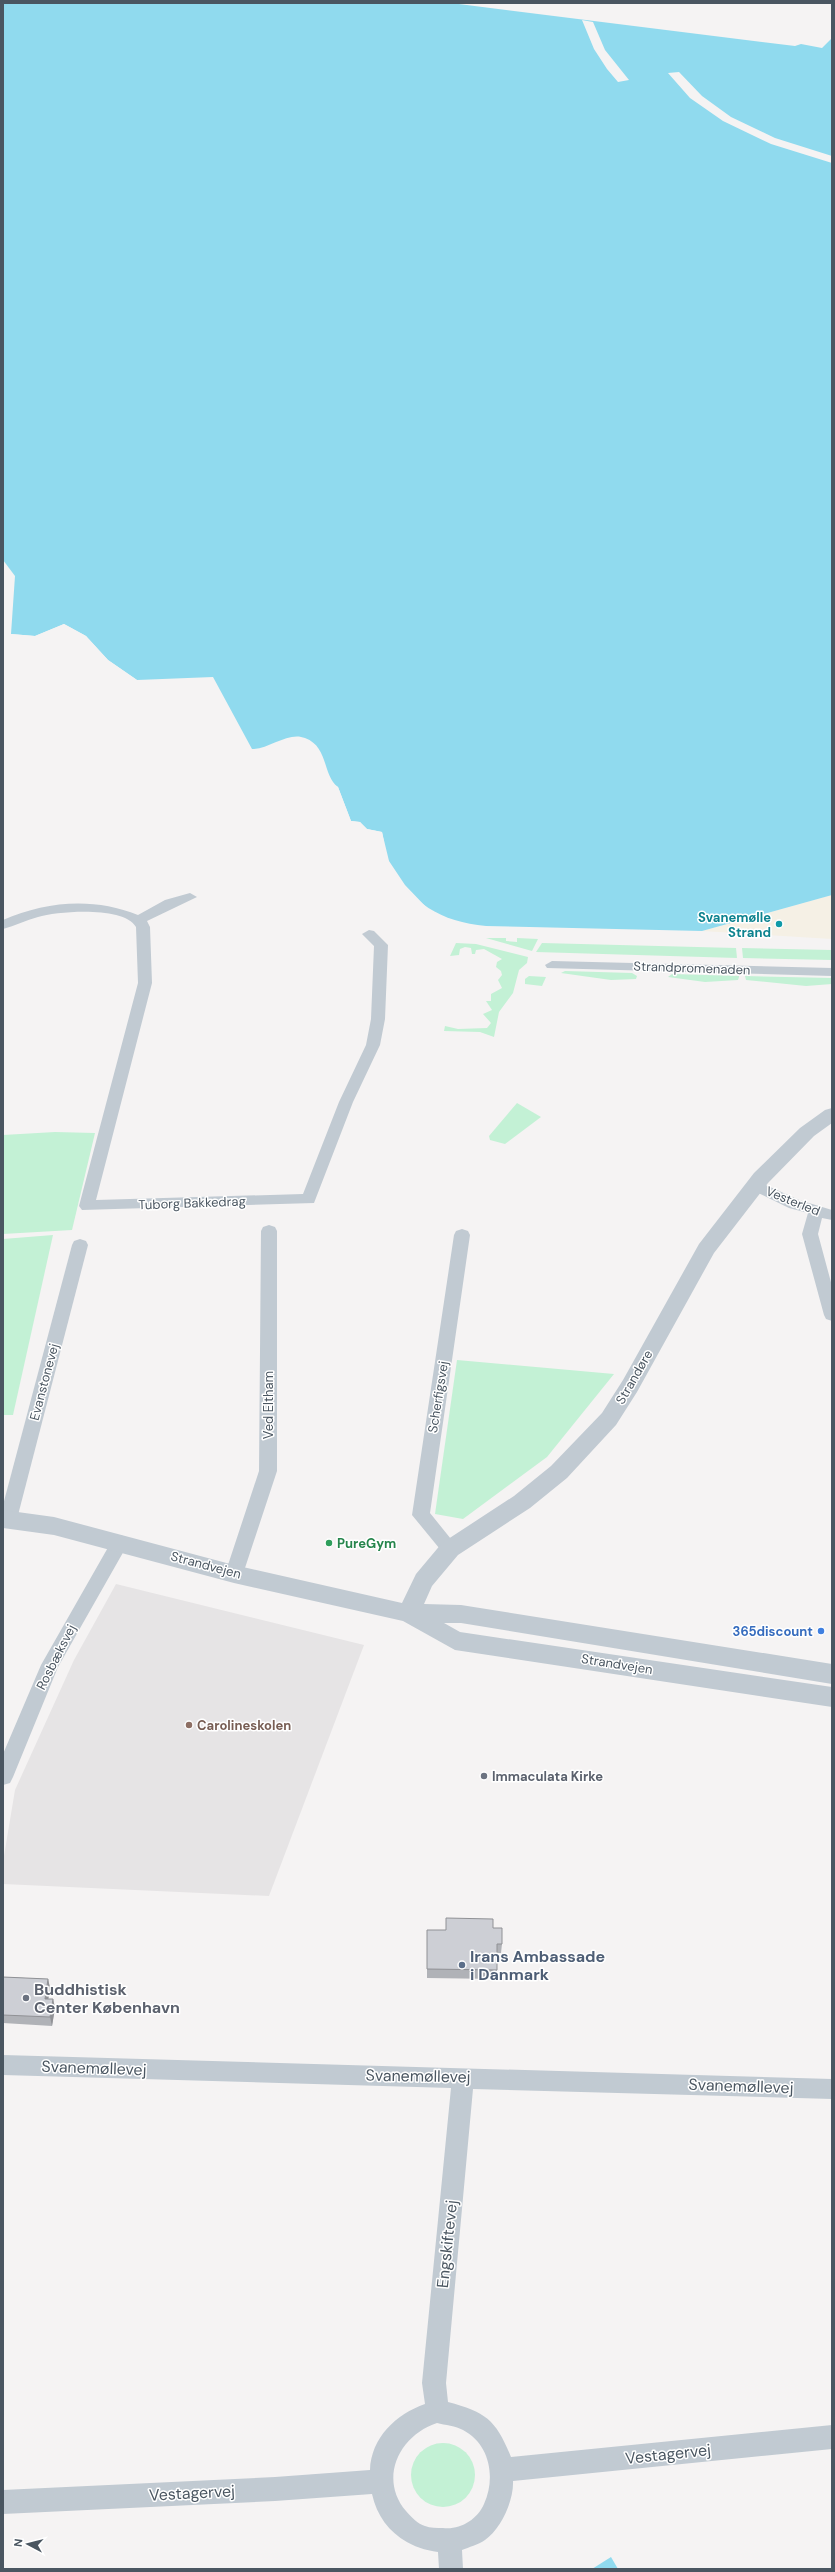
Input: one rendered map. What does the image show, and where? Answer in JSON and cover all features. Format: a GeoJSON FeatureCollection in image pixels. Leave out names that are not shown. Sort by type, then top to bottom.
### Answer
{"type":"FeatureCollection","features":[{"type":"Feature","properties":{"kind":"street"},"geometry":{"type":"LineString","coordinates":[[3,925],[32,915],[65,908],[105,909],[139,920],[170,903],[190,897]]}},
{"type":"Feature","properties":{"kind":"street","name":"Tuborg Bakkedrag"},"geometry":{"type":"LineString","coordinates":[[139,920],[143,927],[145,983],[87,1206],[309,1199],[346,1102],[373,1045],[378,1019],[381,945],[369,934]]}},
{"type":"Feature","properties":{"kind":"street","name":"Strandpromenaden"},"geometry":{"type":"LineString","coordinates":[[552,965],[832,972]]}},
{"type":"Feature","properties":{"kind":"street","name":"Strandøre"},"geometry":{"type":"LineString","coordinates":[[408,1613],[424,1580],[450,1549],[522,1502],[553,1477],[586,1446],[610,1419],[706,1249],[755,1185],[807,1132],[832,1114]]}},
{"type":"Feature","properties":{"kind":"street","name":"Vesterled"},"geometry":{"type":"LineString","coordinates":[[755,1185],[794,1204],[832,1215]]}},
{"type":"Feature","properties":{"kind":"street"},"geometry":{"type":"LineString","coordinates":[[816,1211],[810,1234],[829,1288],[832,1315]]}},
{"type":"Feature","properties":{"kind":"street","name":"Ved Eltham"},"geometry":{"type":"LineString","coordinates":[[234,1574],[268,1471],[268,1231]]}},
{"type":"Feature","properties":{"kind":"street","name":"Scherfigsvej"},"geometry":{"type":"LineString","coordinates":[[450,1549],[421,1515],[462,1235]]}},
{"type":"Feature","properties":{"kind":"street","name":"Evanstonevej"},"geometry":{"type":"LineString","coordinates":[[5,1519],[80,1245]]}},
{"type":"Feature","properties":{"kind":"street","name":"Strandvejen"},"geometry":{"type":"LineString","coordinates":[[5,1519],[54,1526],[120,1542],[234,1574],[408,1613],[461,1614],[832,1674]]}},
{"type":"Feature","properties":{"kind":"street","name":"Rosbæksvej"},"geometry":{"type":"LineString","coordinates":[[3,1777],[50,1665],[120,1542]]}},
{"type":"Feature","properties":{"kind":"street","name":"Strandvejen"},"geometry":{"type":"LineString","coordinates":[[408,1613],[456,1641],[832,1697]]}},
{"type":"Feature","properties":{"kind":"street","name":"Svanemøllevej"},"geometry":{"type":"LineString","coordinates":[[3,2065],[463,2077],[832,2089]]}},
{"type":"Feature","properties":{"kind":"street","name":"Engskiftevej"},"geometry":{"type":"LineString","coordinates":[[437,2411],[434,2383],[463,2077]]}},
{"type":"Feature","properties":{"kind":"street"},"geometry":{"type":"LineString","coordinates":[[437,2411],[453,2412],[468,2417],[481,2426],[492,2438],[500,2453],[503,2470],[503,2487],[491,2518],[470,2535],[449,2542],[433,2541],[417,2536],[403,2526],[392,2513],[385,2498],[382,2481],[383,2464],[388,2447],[396,2433],[408,2422],[422,2415],[437,2411]]}},
{"type":"Feature","properties":{"kind":"street","name":"Vestagervej"},"geometry":{"type":"LineString","coordinates":[[503,2470],[832,2437]]}},
{"type":"Feature","properties":{"kind":"street","name":"Vestagervej"},"geometry":{"type":"LineString","coordinates":[[3,2502],[275,2489],[382,2481]]}},
{"type":"Feature","properties":{"kind":"street"},"geometry":{"type":"LineString","coordinates":[[449,2542],[451,2569]]}},
{"type":"Feature","properties":{"kind":"shaded area","name":"Carolineskolen"},"geometry":{"type":"Polygon","coordinates":[[[116,1584],[364,1645],[269,1896],[3,1884],[3,1862],[15,1790],[74,1660],[116,1584]]]}},
{"type":"Feature","properties":{"kind":"green space"},"geometry":{"type":"Polygon","coordinates":[[[486,938],[506,938],[506,941],[517,942],[517,938],[538,939],[532,951],[486,938]]]}},
{"type":"Feature","properties":{"kind":"green space"},"geometry":{"type":"Polygon","coordinates":[[[456,943],[476,944],[528,957],[527,963],[519,970],[513,993],[499,1012],[494,1037],[480,1032],[444,1031],[445,1026],[458,1029],[487,1028],[491,1023],[483,1014],[492,1010],[486,1001],[491,1001],[491,994],[502,988],[498,980],[502,975],[501,971],[496,967],[497,962],[502,959],[484,949],[476,950],[475,954],[472,954],[471,948],[465,947],[460,949],[459,955],[450,956],[456,943]]]}},
{"type":"Feature","properties":{"kind":"green space"},"geometry":{"type":"Polygon","coordinates":[[[542,943],[736,948],[737,958],[536,952],[542,943]]]}},
{"type":"Feature","properties":{"kind":"green space"},"geometry":{"type":"Polygon","coordinates":[[[742,948],[832,950],[832,960],[743,958],[742,948]]]}},
{"type":"Feature","properties":{"kind":"green space"},"geometry":{"type":"Polygon","coordinates":[[[565,971],[632,973],[637,976],[636,979],[611,980],[561,973],[565,971]]]}},
{"type":"Feature","properties":{"kind":"green space"},"geometry":{"type":"Polygon","coordinates":[[[672,974],[739,977],[738,980],[705,982],[668,977],[672,974]]]}},
{"type":"Feature","properties":{"kind":"green space"},"geometry":{"type":"Polygon","coordinates":[[[529,976],[546,977],[542,986],[525,984],[525,979],[529,976]]]}},
{"type":"Feature","properties":{"kind":"green space"},"geometry":{"type":"Polygon","coordinates":[[[745,976],[832,978],[832,984],[806,986],[746,980],[745,976]]]}},
{"type":"Feature","properties":{"kind":"green space"},"geometry":{"type":"Polygon","coordinates":[[[517,1103],[541,1117],[505,1144],[490,1140],[489,1136],[517,1103]]]}},
{"type":"Feature","properties":{"kind":"green space"},"geometry":{"type":"Polygon","coordinates":[[[55,1132],[95,1133],[72,1230],[3,1234],[3,1135],[55,1132]]]}},
{"type":"Feature","properties":{"kind":"green space"},"geometry":{"type":"Polygon","coordinates":[[[53,1235],[13,1415],[3,1415],[3,1239],[53,1235]]]}},
{"type":"Feature","properties":{"kind":"green space"},"geometry":{"type":"Polygon","coordinates":[[[457,1360],[614,1374],[547,1457],[463,1519],[435,1514],[457,1360]]]}},
{"type":"Feature","properties":{"kind":"green space"},"geometry":{"type":"Polygon","coordinates":[[[443,2443],[455,2445],[466,2452],[473,2463],[475,2475],[473,2487],[466,2498],[455,2505],[443,2507],[431,2505],[420,2498],[413,2487],[411,2475],[413,2463],[420,2452],[431,2445],[443,2443]]]}},
{"type":"Feature","properties":{"kind":"sand","name":"Svanemølle Strand"},"geometry":{"type":"Polygon","coordinates":[[[832,895],[832,939],[702,931],[832,895]]]}},
{"type":"Feature","properties":{"kind":"water"},"geometry":{"type":"Polygon","coordinates":[[[3,3],[451,3],[795,46],[801,44],[822,48],[832,38],[832,895],[702,931],[486,926],[455,920],[428,908],[407,889],[389,862],[382,832],[367,829],[360,822],[351,821],[338,787],[329,776],[322,754],[313,742],[299,736],[286,738],[259,748],[252,749],[213,677],[137,680],[108,660],[86,636],[64,624],[35,636],[11,634],[15,576],[3,560],[3,3]]]}},
{"type":"Feature","properties":{"kind":"water"},"geometry":{"type":"Polygon","coordinates":[[[611,2557],[618,2569],[592,2569],[611,2557]]]}},
{"type":"Feature","properties":{"kind":"pier"},"geometry":{"type":"Polygon","coordinates":[[[582,20],[593,22],[605,50],[629,80],[618,82],[607,69],[594,49],[582,20]]]}},
{"type":"Feature","properties":{"kind":"pier"},"geometry":{"type":"Polygon","coordinates":[[[679,72],[702,96],[731,117],[775,138],[832,156],[832,163],[771,144],[723,121],[690,98],[668,73],[679,72]]]}},
{"type":"Feature","properties":{"kind":"pier"},"geometry":{"type":"Polygon","coordinates":[[[64,624],[86,636],[108,660],[137,680],[134,680],[107,661],[84,637],[64,626],[36,638],[11,636],[11,634],[35,636],[64,624]]]}},
{"type":"Feature","properties":{"kind":"pier"},"geometry":{"type":"Polygon","coordinates":[[[332,784],[338,787],[351,821],[360,822],[367,829],[382,832],[389,861],[405,885],[428,909],[426,910],[403,886],[387,862],[380,834],[366,831],[359,824],[350,823],[336,788],[332,784]]]}},
{"type":"Feature","properties":{"kind":"building","name":"Irans Ambassade i Danmark"},"geometry":{"type":"Polygon","coordinates":[[[446,1918],[493,1919],[493,1928],[502,1928],[502,1944],[497,1944],[497,1970],[427,1969],[427,1930],[446,1930],[446,1918]]]}},
{"type":"Feature","properties":{"kind":"building","name":"Buddhistisk Center København"},"geometry":{"type":"Polygon","coordinates":[[[3,1977],[48,1979],[45,1999],[53,1999],[50,2017],[3,2015],[3,1977]]]}},
{"type":"Feature","properties":{"kind":"place","name":"Svanemølle Strand"},"geometry":{"type":"Point","coordinates":[779,924]}},
{"type":"Feature","properties":{"kind":"place","name":"PureGym"},"geometry":{"type":"Point","coordinates":[329,1543]}},
{"type":"Feature","properties":{"kind":"place","name":"365discount"},"geometry":{"type":"Point","coordinates":[821,1631]}},
{"type":"Feature","properties":{"kind":"place","name":"Carolineskolen"},"geometry":{"type":"Point","coordinates":[189,1725]}},
{"type":"Feature","properties":{"kind":"place","name":"Immaculata Kirke"},"geometry":{"type":"Point","coordinates":[484,1776]}},
{"type":"Feature","properties":{"kind":"place","name":"Irans Ambassade i Danmark"},"geometry":{"type":"Point","coordinates":[462,1965]}},
{"type":"Feature","properties":{"kind":"place","name":"Buddhistisk Center København"},"geometry":{"type":"Point","coordinates":[26,1998]}}]}
